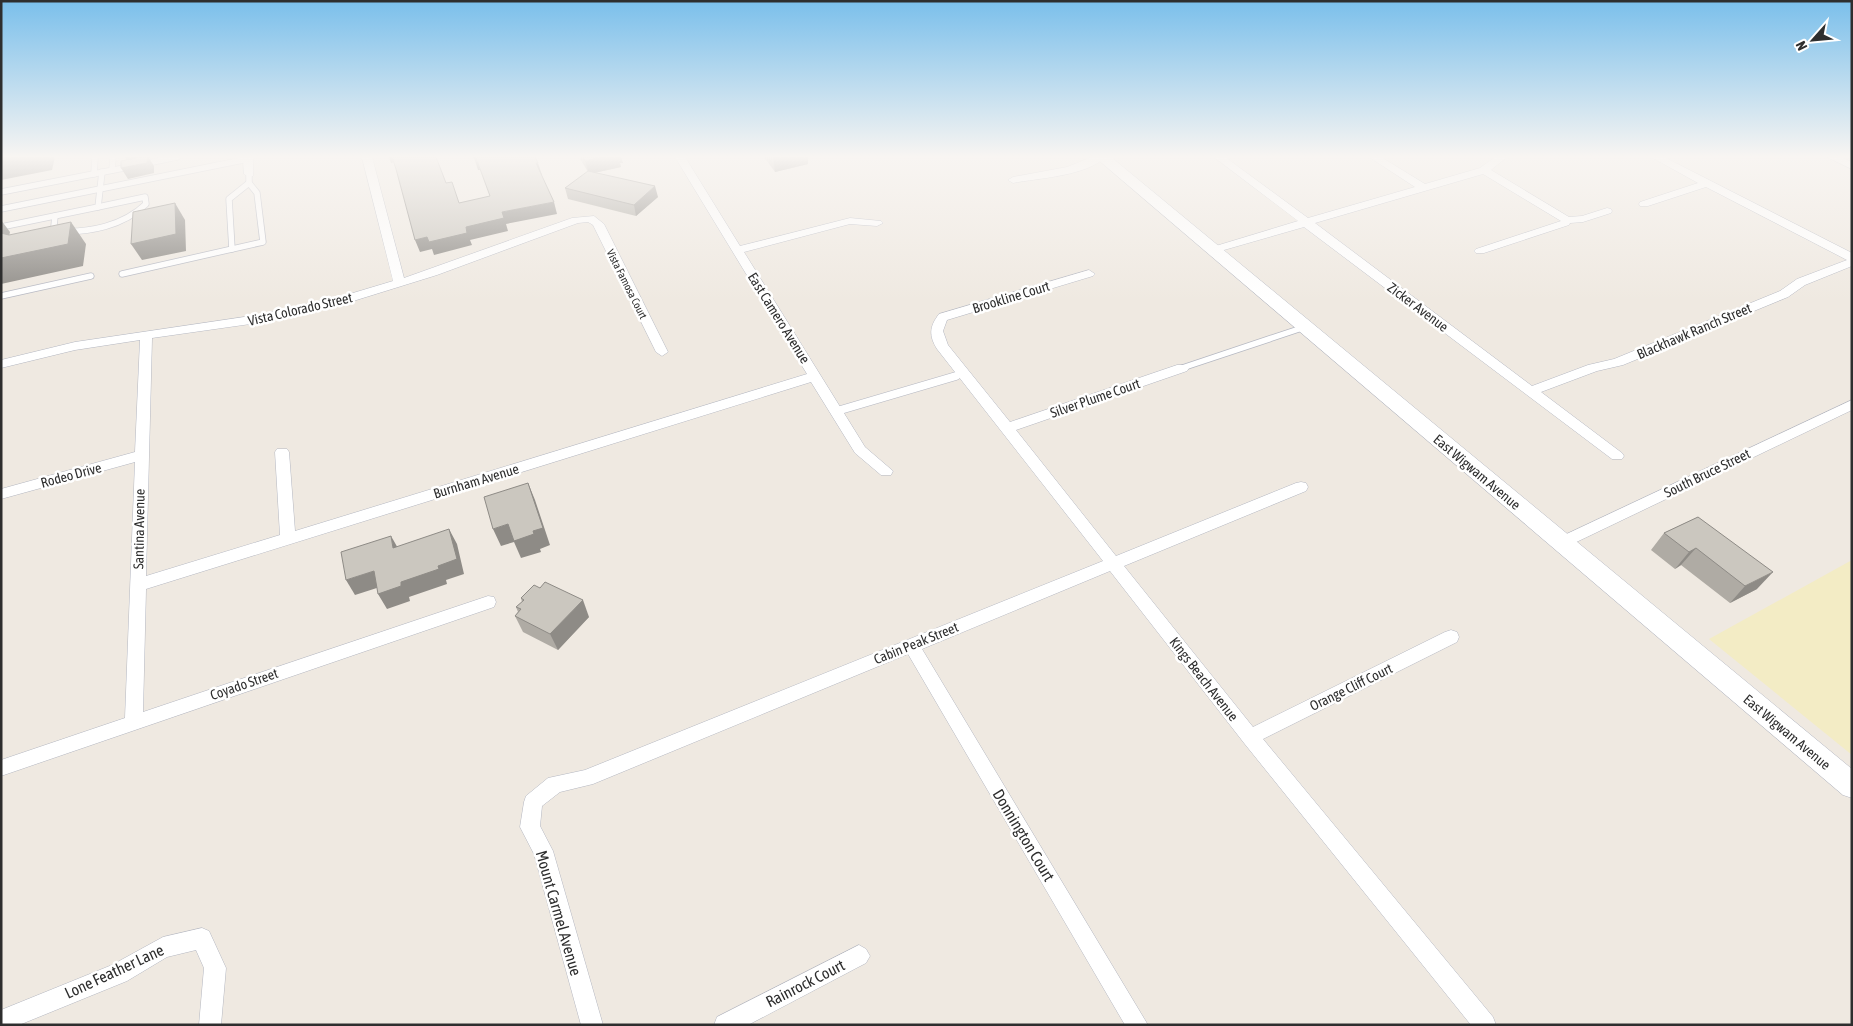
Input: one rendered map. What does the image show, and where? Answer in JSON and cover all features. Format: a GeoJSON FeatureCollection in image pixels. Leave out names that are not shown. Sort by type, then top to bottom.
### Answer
{"type":"FeatureCollection","features":[{"type":"Feature","properties":{"kind":"main road","name":"East Wigwam Avenue"},"geometry":{"type":"LineString","coordinates":[[1159,205],[1852,786]]}},
{"type":"Feature","properties":{"kind":"street"},"geometry":{"type":"LineString","coordinates":[[379,205],[400,284]]}},
{"type":"Feature","properties":{"kind":"street","name":"East Camero Avenue"},"geometry":{"type":"LineString","coordinates":[[709,205],[860,450],[886,471]]}},
{"type":"Feature","properties":{"kind":"street","name":"Zicker Avenue"},"geometry":{"type":"LineString","coordinates":[[1282,205],[1617,456]]}},
{"type":"Feature","properties":{"kind":"street"},"geometry":{"type":"LineString","coordinates":[[1213,250],[1367,205]]}},
{"type":"Feature","properties":{"kind":"street"},"geometry":{"type":"LineString","coordinates":[[1544,205],[1567,220]]}},
{"type":"Feature","properties":{"kind":"street"},"geometry":{"type":"LineString","coordinates":[[1748,205],[1852,260]]}},
{"type":"Feature","properties":{"kind":"street"},"geometry":{"type":"LineString","coordinates":[[1480,251],[1565,223],[1567,220],[1583,219],[1607,211]]}},
{"type":"Feature","properties":{"kind":"street","name":"Vista Colorado Street"},"geometry":{"type":"LineString","coordinates":[[1,364],[75,346],[265,318],[346,299],[400,284],[576,220],[590,218]]}},
{"type":"Feature","properties":{"kind":"street","name":"Vista Famosa Court"},"geometry":{"type":"LineString","coordinates":[[590,218],[598,224],[662,352]]}},
{"type":"Feature","properties":{"kind":"street"},"geometry":{"type":"LineString","coordinates":[[736,250],[850,221],[877,223]]}},
{"type":"Feature","properties":{"kind":"street","name":"Blackhawk Ranch Street"},"geometry":{"type":"LineString","coordinates":[[1532,391],[1593,368],[1618,362],[1784,294],[1801,282],[1852,260]]}},
{"type":"Feature","properties":{"kind":"street","name":"Brookline Court"},"geometry":{"type":"LineString","coordinates":[[937,325],[943,317],[1089,274]]}},
{"type":"Feature","properties":{"kind":"street","name":"Kings Beach Avenue"},"geometry":{"type":"LineString","coordinates":[[937,325],[936,334],[942,346],[1250,737],[1485,1025]]}},
{"type":"Feature","properties":{"kind":"street","name":"Santina Avenue"},"geometry":{"type":"LineString","coordinates":[[134,722],[146,336]]}},
{"type":"Feature","properties":{"kind":"street","name":"Silver Plume Court"},"geometry":{"type":"LineString","coordinates":[[1008,428],[1182,368]]}},
{"type":"Feature","properties":{"kind":"street","name":"Burnham Avenue"},"geometry":{"type":"LineString","coordinates":[[138,585],[815,376]]}},
{"type":"Feature","properties":{"kind":"street","name":"South Bruce Street"},"geometry":{"type":"LineString","coordinates":[[1562,543],[1852,404]]}},
{"type":"Feature","properties":{"kind":"street"},"geometry":{"type":"LineString","coordinates":[[282,452],[288,540]]}},
{"type":"Feature","properties":{"kind":"street","name":"Rodeo Drive"},"geometry":{"type":"LineString","coordinates":[[1,494],[141,455]]}},
{"type":"Feature","properties":{"kind":"street","name":"Cabin Peak Street"},"geometry":{"type":"LineString","coordinates":[[533,802],[555,784],[586,778],[1301,487]]}},
{"type":"Feature","properties":{"kind":"street","name":"Coyado Street"},"geometry":{"type":"LineString","coordinates":[[1,768],[488,602]]}},
{"type":"Feature","properties":{"kind":"street","name":"Orange Cliff Court"},"geometry":{"type":"LineString","coordinates":[[1250,737],[1451,637]]}},
{"type":"Feature","properties":{"kind":"street","name":"Donnington Court"},"geometry":{"type":"LineString","coordinates":[[911,645],[1137,1025]]}},
{"type":"Feature","properties":{"kind":"street","name":"Mount Carmel Avenue"},"geometry":{"type":"LineString","coordinates":[[533,802],[530,827],[543,850],[592,1025]]}},
{"type":"Feature","properties":{"kind":"street","name":"Lone Feather Lane"},"geometry":{"type":"LineString","coordinates":[[1,1022],[119,973],[163,947],[202,938],[215,968],[210,1025]]}},
{"type":"Feature","properties":{"kind":"street","name":"Rainrock Court"},"geometry":{"type":"LineString","coordinates":[[725,1025],[859,956]]}},
{"type":"Feature","properties":{"kind":"lane"},"geometry":{"type":"LineString","coordinates":[[1,209],[21,205]]}},
{"type":"Feature","properties":{"kind":"lane"},"geometry":{"type":"LineString","coordinates":[[1,227],[108,205]]}},
{"type":"Feature","properties":{"kind":"lane"},"geometry":{"type":"LineString","coordinates":[[55,216],[54,226],[58,231],[77,231],[124,221],[134,216],[145,205]]}},
{"type":"Feature","properties":{"kind":"lane"},"geometry":{"type":"LineString","coordinates":[[229,205],[232,249]]}},
{"type":"Feature","properties":{"kind":"lane"},"geometry":{"type":"LineString","coordinates":[[122,274],[263,242],[258,205]]}},
{"type":"Feature","properties":{"kind":"lane"},"geometry":{"type":"LineString","coordinates":[[1,296],[91,276]]}},
{"type":"Feature","properties":{"kind":"lane"},"geometry":{"type":"LineString","coordinates":[[1182,368],[1305,327]]}},
{"type":"Feature","properties":{"kind":"lane"},"geometry":{"type":"LineString","coordinates":[[836,411],[964,373]]}},
{"type":"Feature","properties":{"kind":"sand"},"geometry":{"type":"Polygon","coordinates":[[[1852,560],[1852,755],[1709,639],[1852,560]]]}},
{"type":"Feature","properties":{"kind":"building"},"geometry":{"type":"Polygon","coordinates":[[[175,205],[176,234],[131,244],[133,212],[175,205]]]}},
{"type":"Feature","properties":{"kind":"building"},"geometry":{"type":"Polygon","coordinates":[[[406,205],[539,205],[502,212],[504,218],[466,227],[467,233],[429,242],[427,237],[415,240],[406,205]]]}},
{"type":"Feature","properties":{"kind":"building"},"geometry":{"type":"Polygon","coordinates":[[[71,222],[68,244],[1,258],[1,233],[9,235],[71,222]]]}},
{"type":"Feature","properties":{"kind":"building"},"geometry":{"type":"Polygon","coordinates":[[[528,483],[543,528],[533,531],[534,534],[514,541],[508,524],[493,529],[484,497],[528,483]]]}},
{"type":"Feature","properties":{"kind":"building"},"geometry":{"type":"Polygon","coordinates":[[[1698,517],[1773,572],[1745,586],[1696,548],[1689,552],[1664,533],[1698,517]]]}},
{"type":"Feature","properties":{"kind":"building"},"geometry":{"type":"Polygon","coordinates":[[[449,529],[457,559],[438,566],[439,569],[401,582],[401,586],[378,594],[374,571],[346,580],[341,552],[391,536],[393,548],[449,529]]]}},
{"type":"Feature","properties":{"kind":"building"},"geometry":{"type":"Polygon","coordinates":[[[545,582],[583,600],[550,634],[515,616],[521,609],[516,607],[524,600],[521,598],[534,585],[540,588],[545,582]]]}}]}
